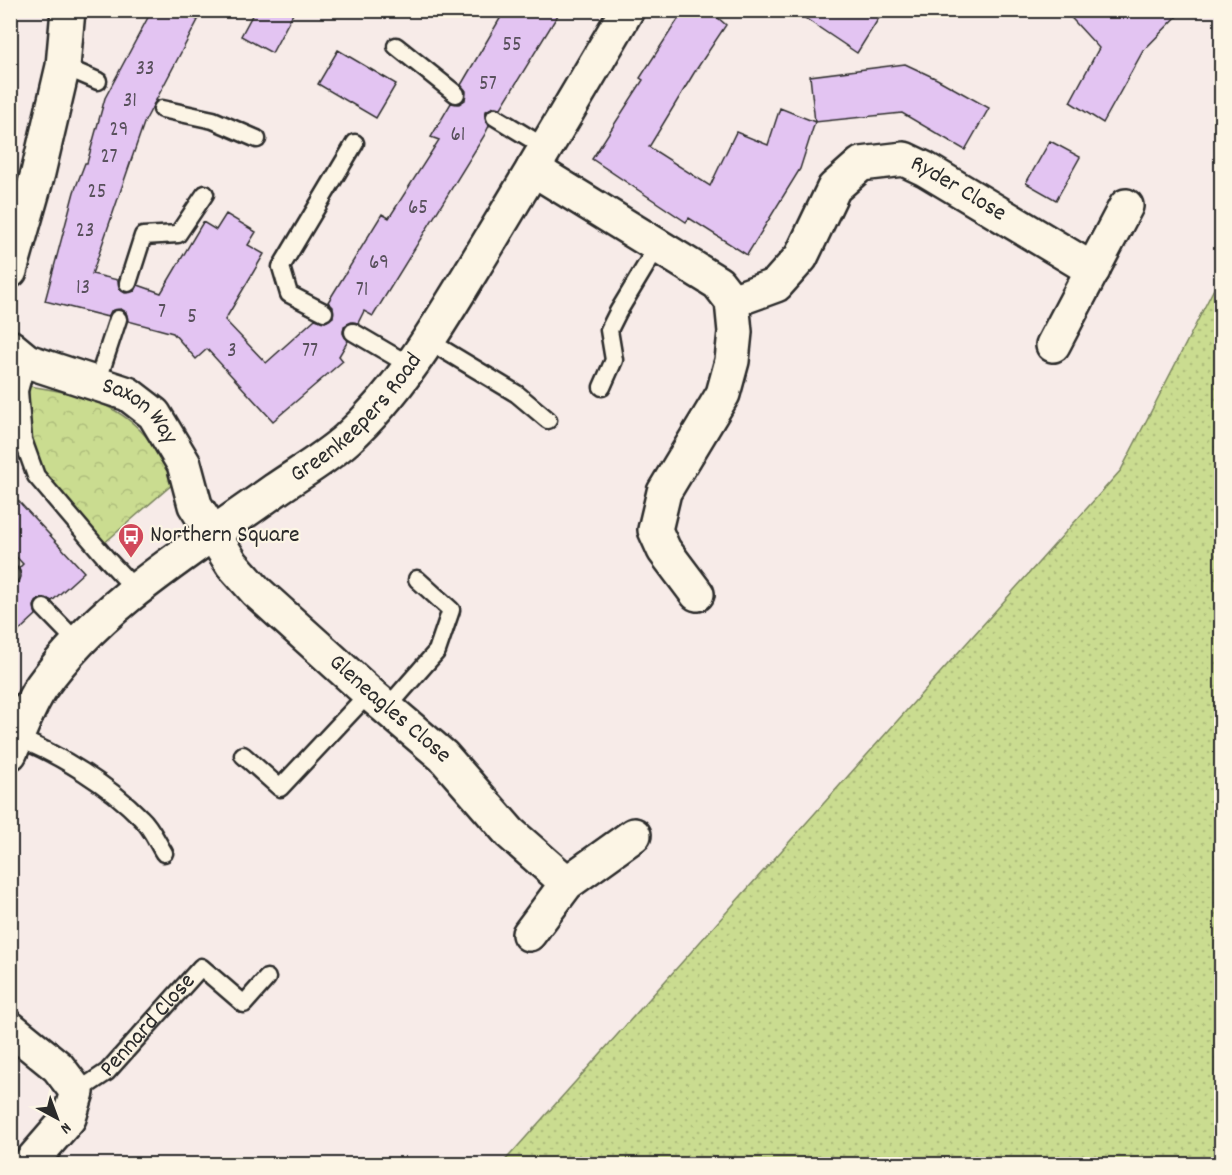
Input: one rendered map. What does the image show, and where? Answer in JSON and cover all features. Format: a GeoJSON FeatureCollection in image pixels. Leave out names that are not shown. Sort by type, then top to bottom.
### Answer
{"type":"FeatureCollection","features":[{"type":"Feature","properties":{"kind":"street"},"geometry":{"type":"LineString","coordinates":[[10,271],[19,208],[63,66],[68,10]]}},
{"type":"Feature","properties":{"kind":"street","name":"Greenkeepers Road"},"geometry":{"type":"LineString","coordinates":[[14,746],[27,713],[41,688],[77,642],[136,590],[346,439],[420,353],[540,158],[627,10]]}},
{"type":"Feature","properties":{"kind":"street"},"geometry":{"type":"LineString","coordinates":[[540,158],[657,247],[718,284],[732,301],[735,332],[732,361],[723,394],[664,492],[655,530],[664,550],[697,594]]}},
{"type":"Feature","properties":{"kind":"street","name":"Ryder Close"},"geometry":{"type":"LineString","coordinates":[[732,301],[776,285],[801,257],[834,188],[861,164],[904,159],[925,169],[1093,270]]}},
{"type":"Feature","properties":{"kind":"street"},"geometry":{"type":"LineString","coordinates":[[1053,345],[1125,206]]}},
{"type":"Feature","properties":{"kind":"street","name":"Saxon Way"},"geometry":{"type":"LineString","coordinates":[[19,354],[128,394],[154,414],[184,464],[195,505],[213,534]]}},
{"type":"Feature","properties":{"kind":"street","name":"Gleneagles Close"},"geometry":{"type":"LineString","coordinates":[[213,534],[232,564],[256,591],[443,756],[510,833],[567,883]]}},
{"type":"Feature","properties":{"kind":"street"},"geometry":{"type":"LineString","coordinates":[[530,934],[567,883],[634,835]]}},
{"type":"Feature","properties":{"kind":"street","name":"Pennard Close"},"geometry":{"type":"LineString","coordinates":[[10,1028],[58,1067],[77,1092],[69,1118],[29,1164]]}},
{"type":"Feature","properties":{"kind":"lane"},"geometry":{"type":"LineString","coordinates":[[396,46],[456,94]]}},
{"type":"Feature","properties":{"kind":"lane"},"geometry":{"type":"LineString","coordinates":[[63,66],[98,81]]}},
{"type":"Feature","properties":{"kind":"lane"},"geometry":{"type":"LineString","coordinates":[[162,109],[213,120],[257,139]]}},
{"type":"Feature","properties":{"kind":"lane"},"geometry":{"type":"LineString","coordinates":[[495,117],[540,158]]}},
{"type":"Feature","properties":{"kind":"lane"},"geometry":{"type":"LineString","coordinates":[[324,312],[290,294],[282,267],[355,143]]}},
{"type":"Feature","properties":{"kind":"lane"},"geometry":{"type":"LineString","coordinates":[[128,283],[143,236],[178,234],[205,194]]}},
{"type":"Feature","properties":{"kind":"lane"},"geometry":{"type":"LineString","coordinates":[[602,387],[614,360],[609,330],[657,247]]}},
{"type":"Feature","properties":{"kind":"lane"},"geometry":{"type":"LineString","coordinates":[[97,383],[118,319]]}},
{"type":"Feature","properties":{"kind":"lane"},"geometry":{"type":"LineString","coordinates":[[353,332],[420,353],[518,394],[548,420]]}},
{"type":"Feature","properties":{"kind":"lane"},"geometry":{"type":"LineString","coordinates":[[19,354],[23,440],[36,476],[136,590]]}},
{"type":"Feature","properties":{"kind":"lane"},"geometry":{"type":"LineString","coordinates":[[243,755],[280,788],[378,700],[437,651],[451,610],[417,579]]}},
{"type":"Feature","properties":{"kind":"lane"},"geometry":{"type":"LineString","coordinates":[[44,608],[77,642]]}},
{"type":"Feature","properties":{"kind":"lane"},"geometry":{"type":"LineString","coordinates":[[14,746],[37,746],[109,791],[143,819],[164,853]]}},
{"type":"Feature","properties":{"kind":"lane","name":"Pennard Close"},"geometry":{"type":"LineString","coordinates":[[77,1092],[107,1072],[201,968],[244,1004],[267,978]]}},
{"type":"Feature","properties":{"kind":"green space"},"geometry":{"type":"Polygon","coordinates":[[[1221,275],[1221,1164],[502,1164],[1121,470],[1221,275]]]}},
{"type":"Feature","properties":{"kind":"green space"},"geometry":{"type":"Polygon","coordinates":[[[29,386],[88,398],[115,410],[144,435],[154,447],[175,482],[102,545],[40,473],[29,434],[29,386]]]}},
{"type":"Feature","properties":{"kind":"building"},"geometry":{"type":"Polygon","coordinates":[[[152,10],[179,10],[198,20],[144,123],[92,274],[118,280],[120,290],[125,293],[135,291],[138,285],[161,293],[203,222],[216,230],[226,214],[256,232],[248,245],[264,254],[225,320],[266,363],[315,319],[325,322],[333,317],[333,307],[328,302],[382,214],[389,218],[439,140],[431,137],[451,103],[459,104],[465,100],[466,91],[461,85],[505,10],[561,10],[501,108],[495,107],[486,111],[485,117],[489,126],[484,136],[373,316],[364,311],[358,323],[352,322],[344,326],[343,333],[348,341],[339,356],[343,361],[273,421],[207,349],[196,359],[173,333],[128,321],[126,312],[121,309],[111,311],[108,317],[45,301],[74,192],[85,163],[87,163],[105,98],[152,10]]]}},
{"type":"Feature","properties":{"kind":"building"},"geometry":{"type":"Polygon","coordinates":[[[255,10],[295,10],[272,53],[241,36],[255,10]]]}},
{"type":"Feature","properties":{"kind":"building"},"geometry":{"type":"Polygon","coordinates":[[[684,10],[709,10],[726,25],[649,147],[710,186],[736,132],[768,145],[780,108],[815,122],[800,169],[747,255],[689,218],[686,222],[592,159],[643,80],[640,78],[684,10]]]}},
{"type":"Feature","properties":{"kind":"building"},"geometry":{"type":"Polygon","coordinates":[[[793,10],[884,10],[857,53],[793,10]]]}},
{"type":"Feature","properties":{"kind":"building"},"geometry":{"type":"Polygon","coordinates":[[[1064,10],[1183,10],[1143,51],[1103,123],[1070,102],[1099,48],[1064,10]]]}},
{"type":"Feature","properties":{"kind":"building"},"geometry":{"type":"Polygon","coordinates":[[[338,50],[396,84],[376,118],[318,84],[338,50]]]}},
{"type":"Feature","properties":{"kind":"building"},"geometry":{"type":"Polygon","coordinates":[[[905,64],[989,108],[965,150],[902,113],[815,122],[810,76],[905,64]]]}},
{"type":"Feature","properties":{"kind":"building"},"geometry":{"type":"Polygon","coordinates":[[[1050,141],[1080,157],[1056,200],[1026,183],[1050,141]]]}},
{"type":"Feature","properties":{"kind":"building"},"geometry":{"type":"Polygon","coordinates":[[[10,492],[84,572],[52,601],[46,598],[37,600],[34,606],[36,615],[10,639],[10,585],[19,582],[21,577],[19,568],[23,564],[10,550],[10,492]]]}},
{"type":"Feature","properties":{"kind":"place","name":"Northern Square"},"geometry":{"type":"Point","coordinates":[131,559]}}]}
